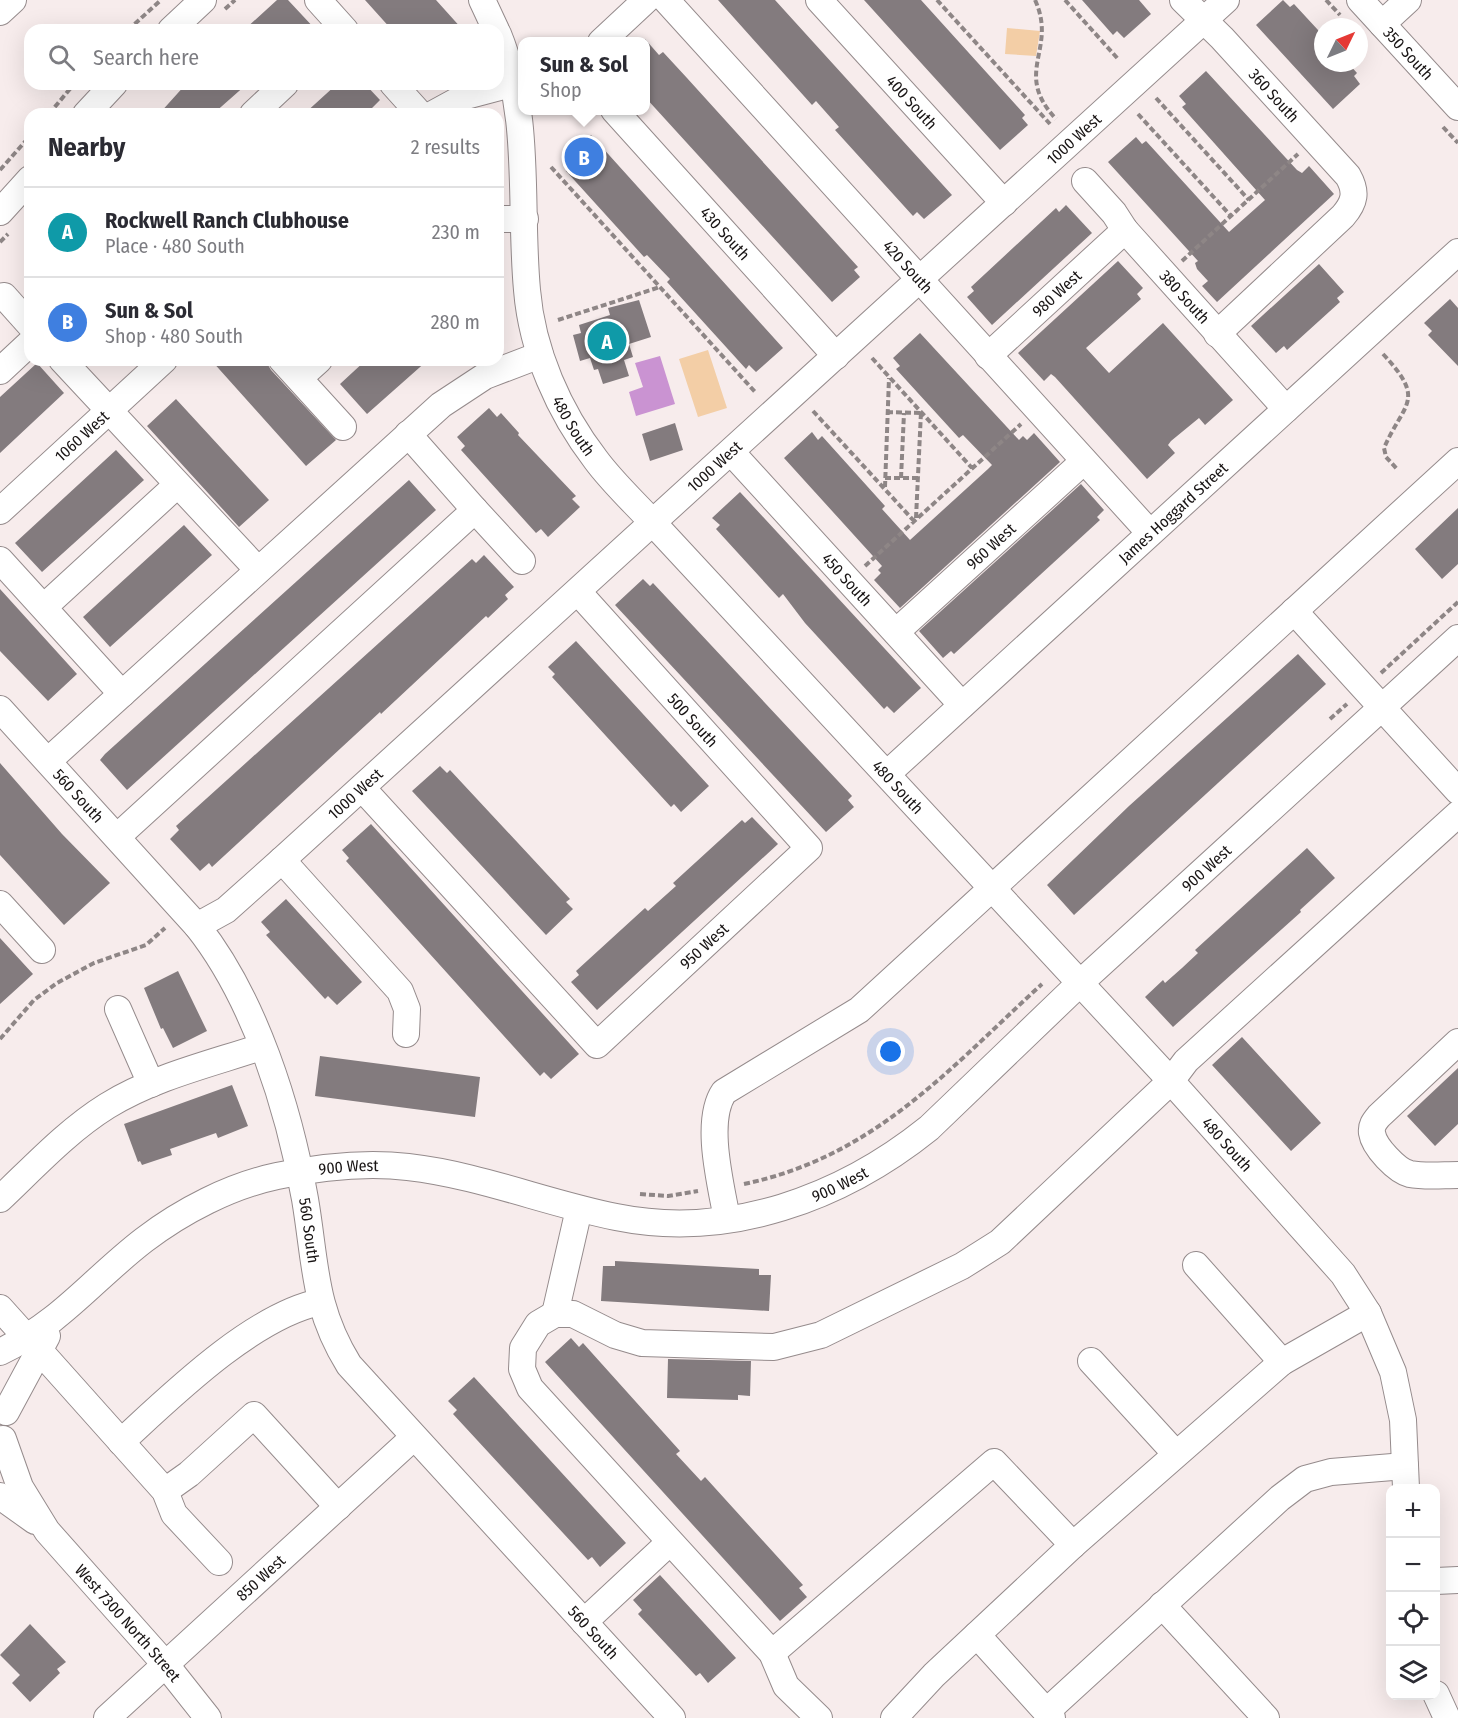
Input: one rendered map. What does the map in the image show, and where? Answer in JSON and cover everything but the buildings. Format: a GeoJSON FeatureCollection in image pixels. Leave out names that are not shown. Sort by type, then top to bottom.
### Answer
{"type":"FeatureCollection","features":[{"type":"Feature","properties":{"kind":"street"},"geometry":{"type":"LineString","coordinates":[[0,12],[14,0]]}},
{"type":"Feature","properties":{"kind":"street"},"geometry":{"type":"LineString","coordinates":[[177,24],[203,0]]}},
{"type":"Feature","properties":{"kind":"street"},"geometry":{"type":"LineString","coordinates":[[318,0],[339,24]]}},
{"type":"Feature","properties":{"kind":"street"},"geometry":{"type":"LineString","coordinates":[[482,0],[493,24]]}},
{"type":"Feature","properties":{"kind":"street"},"geometry":{"type":"LineString","coordinates":[[606,37],[646,0]]}},
{"type":"Feature","properties":{"kind":"street","name":"420 South"},"geometry":{"type":"LineString","coordinates":[[666,0],[1150,533]]}},
{"type":"Feature","properties":{"kind":"street","name":"400 South"},"geometry":{"type":"LineString","coordinates":[[819,0],[1004,203]]}},
{"type":"Feature","properties":{"kind":"street","name":"360 South"},"geometry":{"type":"LineString","coordinates":[[1183,0],[1348,176],[1354,198],[1343,216],[1217,334]]}},
{"type":"Feature","properties":{"kind":"street","name":"1000 West"},"geometry":{"type":"LineString","coordinates":[[197,926],[226,909],[282,860],[732,453],[1226,0]]}},
{"type":"Feature","properties":{"kind":"street","name":"350 South"},"geometry":{"type":"LineString","coordinates":[[1360,0],[1458,107]]}},
{"type":"Feature","properties":{"kind":"street"},"geometry":{"type":"LineString","coordinates":[[1382,24],[1408,0]]}},
{"type":"Feature","properties":{"kind":"street","name":"480 South"},"geometry":{"type":"LineString","coordinates":[[504,49],[518,82]]}},
{"type":"Feature","properties":{"kind":"street"},"geometry":{"type":"LineString","coordinates":[[92,108],[108,90]]}},
{"type":"Feature","properties":{"kind":"street"},"geometry":{"type":"LineString","coordinates":[[259,108],[279,90]]}},
{"type":"Feature","properties":{"kind":"street"},"geometry":{"type":"LineString","coordinates":[[398,90],[415,108]]}},
{"type":"Feature","properties":{"kind":"street"},"geometry":{"type":"LineString","coordinates":[[444,108],[466,96],[488,90]]}},
{"type":"Feature","properties":{"kind":"street","name":"480 South"},"geometry":{"type":"LineString","coordinates":[[521,115],[527,293],[540,355],[580,437],[597,461],[654,524],[888,773],[1171,1081],[1343,1274],[1368,1313],[1393,1372],[1403,1420],[1406,1477]]}},
{"type":"Feature","properties":{"kind":"street","name":"430 South"},"geometry":{"type":"LineString","coordinates":[[618,115],[836,356]]}},
{"type":"Feature","properties":{"kind":"street","name":"380 South"},"geometry":{"type":"LineString","coordinates":[[1085,181],[1114,213],[1125,230],[1286,409]]}},
{"type":"Feature","properties":{"kind":"street"},"geometry":{"type":"LineString","coordinates":[[0,212],[24,186]]}},
{"type":"Feature","properties":{"kind":"street"},"geometry":{"type":"LineString","coordinates":[[504,219],[525,219]]}},
{"type":"Feature","properties":{"kind":"street","name":"980 West"},"geometry":{"type":"LineString","coordinates":[[988,356],[1125,230]]}},
{"type":"Feature","properties":{"kind":"street","name":"James Hoggard Street"},"geometry":{"type":"LineString","coordinates":[[888,773],[1458,252]]}},
{"type":"Feature","properties":{"kind":"street"},"geometry":{"type":"LineString","coordinates":[[4,296],[24,318]]}},
{"type":"Feature","properties":{"kind":"street"},"geometry":{"type":"LineString","coordinates":[[0,371],[24,349]]}},
{"type":"Feature","properties":{"kind":"street"},"geometry":{"type":"LineString","coordinates":[[48,761],[441,405],[469,386],[505,367],[540,355]]}},
{"type":"Feature","properties":{"kind":"street"},"geometry":{"type":"LineString","coordinates":[[67,366],[258,570]]}},
{"type":"Feature","properties":{"kind":"street","name":"1060 West"},"geometry":{"type":"LineString","coordinates":[[0,511],[157,366]]}},
{"type":"Feature","properties":{"kind":"street"},"geometry":{"type":"LineString","coordinates":[[291,369],[343,427]]}},
{"type":"Feature","properties":{"kind":"street"},"geometry":{"type":"LineString","coordinates":[[408,434],[522,561]]}},
{"type":"Feature","properties":{"kind":"street","name":"450 South"},"geometry":{"type":"LineString","coordinates":[[732,453],[962,705]]}},
{"type":"Feature","properties":{"kind":"street","name":"960 West"},"geometry":{"type":"LineString","coordinates":[[896,632],[1084,461]]}},
{"type":"Feature","properties":{"kind":"street"},"geometry":{"type":"LineString","coordinates":[[727,1219],[714,1120],[718,1101],[724,1092],[859,1010],[1458,461]]}},
{"type":"Feature","properties":{"kind":"street"},"geometry":{"type":"LineString","coordinates":[[44,607],[177,485]]}},
{"type":"Feature","properties":{"kind":"street"},"geometry":{"type":"LineString","coordinates":[[117,837],[475,510]]}},
{"type":"Feature","properties":{"kind":"street"},"geometry":{"type":"LineString","coordinates":[[0,560],[122,694]]}},
{"type":"Feature","properties":{"kind":"street","name":"500 South"},"geometry":{"type":"LineString","coordinates":[[578,592],[809,848]]}},
{"type":"Feature","properties":{"kind":"street"},"geometry":{"type":"LineString","coordinates":[[1294,611],[1458,790]]}},
{"type":"Feature","properties":{"kind":"street","name":"900 West"},"geometry":{"type":"LineString","coordinates":[[3,1404],[33,1344],[128,1254],[172,1222],[254,1182],[298,1172],[361,1165],[409,1167],[447,1174],[579,1209],[650,1222],[683,1223],[727,1219],[765,1212],[819,1195],[873,1169],[902,1150],[929,1128],[1080,983],[1458,638]]}},
{"type":"Feature","properties":{"kind":"street","name":"560 South"},"geometry":{"type":"LineString","coordinates":[[0,709],[197,926],[224,964],[261,1047],[288,1128],[298,1172],[320,1302],[328,1327],[349,1365],[672,1718]]}},
{"type":"Feature","properties":{"kind":"street","name":"950 West"},"geometry":{"type":"LineString","coordinates":[[362,788],[597,1045],[809,848]]}},
{"type":"Feature","properties":{"kind":"street"},"geometry":{"type":"LineString","coordinates":[[819,1718],[786,1686],[772,1653],[536,1395],[525,1379],[522,1369],[523,1348],[538,1324],[555,1314],[573,1314],[615,1335],[642,1343],[774,1347],[822,1335],[962,1266],[1000,1242],[1171,1081],[1186,1061],[1458,814]]}},
{"type":"Feature","properties":{"kind":"street"},"geometry":{"type":"LineString","coordinates":[[282,860],[400,991],[407,1009],[406,1034]]}},
{"type":"Feature","properties":{"kind":"street"},"geometry":{"type":"LineString","coordinates":[[0,904],[42,950]]}},
{"type":"Feature","properties":{"kind":"street"},"geometry":{"type":"LineString","coordinates":[[118,1009],[151,1084]]}},
{"type":"Feature","properties":{"kind":"street"},"geometry":{"type":"LineString","coordinates":[[1458,1042],[1378,1116],[1372,1125],[1372,1132],[1378,1146],[1402,1171],[1413,1174],[1458,1175]]}},
{"type":"Feature","properties":{"kind":"street"},"geometry":{"type":"LineString","coordinates":[[0,1199],[88,1119],[114,1102],[151,1084],[261,1047]]}},
{"type":"Feature","properties":{"kind":"street"},"geometry":{"type":"LineString","coordinates":[[555,1314],[579,1209]]}},
{"type":"Feature","properties":{"kind":"street"},"geometry":{"type":"LineString","coordinates":[[1196,1266],[1282,1362]]}},
{"type":"Feature","properties":{"kind":"street"},"geometry":{"type":"LineString","coordinates":[[121,1442],[222,1353],[303,1305],[320,1302]]}},
{"type":"Feature","properties":{"kind":"street"},"geometry":{"type":"LineString","coordinates":[[0,1308],[165,1491],[174,1514],[219,1562]]}},
{"type":"Feature","properties":{"kind":"street"},"geometry":{"type":"LineString","coordinates":[[894,1718],[977,1635],[1073,1545],[1282,1362],[1368,1313]]}},
{"type":"Feature","properties":{"kind":"street","name":"900 West"},"geometry":{"type":"LineString","coordinates":[[0,1352],[33,1344]]}},
{"type":"Feature","properties":{"kind":"street"},"geometry":{"type":"LineString","coordinates":[[1091,1361],[1176,1454]]}},
{"type":"Feature","properties":{"kind":"street"},"geometry":{"type":"LineString","coordinates":[[2,1443],[3,1404]]}},
{"type":"Feature","properties":{"kind":"street"},"geometry":{"type":"LineString","coordinates":[[165,1491],[189,1474],[255,1415],[338,1507]]}},
{"type":"Feature","properties":{"kind":"street","name":"850 West"},"geometry":{"type":"LineString","coordinates":[[107,1718],[414,1437]]}},
{"type":"Feature","properties":{"kind":"street","name":"West 7300 North Street"},"geometry":{"type":"LineString","coordinates":[[2,1443],[20,1487],[47,1531],[166,1665],[207,1718]]}},
{"type":"Feature","properties":{"kind":"street"},"geometry":{"type":"LineString","coordinates":[[772,1653],[994,1462],[1073,1545]]}},
{"type":"Feature","properties":{"kind":"street"},"geometry":{"type":"LineString","coordinates":[[977,1635],[1050,1715],[1162,1605],[1280,1498],[1305,1479],[1331,1472],[1406,1477]]}},
{"type":"Feature","properties":{"kind":"street","name":"West 7300 North Street"},"geometry":{"type":"LineString","coordinates":[[0,1496],[47,1531]]}},
{"type":"Feature","properties":{"kind":"street"},"geometry":{"type":"LineString","coordinates":[[584,1622],[670,1542]]}},
{"type":"Feature","properties":{"kind":"street"},"geometry":{"type":"LineString","coordinates":[[1440,1581],[1458,1580]]}},
{"type":"Feature","properties":{"kind":"street"},"geometry":{"type":"LineString","coordinates":[[1162,1605],[1266,1718]]}},
{"type":"Feature","properties":{"kind":"street"},"geometry":{"type":"LineString","coordinates":[[1439,1700],[1448,1718]]}},
{"type":"Feature","properties":{"kind":"path"},"geometry":{"type":"LineString","coordinates":[[135,24],[161,0]]}},
{"type":"Feature","properties":{"kind":"path"},"geometry":{"type":"LineString","coordinates":[[936,0],[1050,124]]}},
{"type":"Feature","properties":{"kind":"path"},"geometry":{"type":"LineString","coordinates":[[1035,0],[1043,24],[1043,42],[1034,70],[1035,87],[1042,103],[1056,119]]}},
{"type":"Feature","properties":{"kind":"path"},"geometry":{"type":"LineString","coordinates":[[1065,0],[1119,60]]}},
{"type":"Feature","properties":{"kind":"path"},"geometry":{"type":"LineString","coordinates":[[54,108],[69,90]]}},
{"type":"Feature","properties":{"kind":"path"},"geometry":{"type":"LineString","coordinates":[[1156,98],[1249,200]]}},
{"type":"Feature","properties":{"kind":"path"},"geometry":{"type":"LineString","coordinates":[[1138,114],[1231,216]]}},
{"type":"Feature","properties":{"kind":"path"},"geometry":{"type":"LineString","coordinates":[[0,170],[24,143]]}},
{"type":"Feature","properties":{"kind":"path"},"geometry":{"type":"LineString","coordinates":[[1176,266],[1303,150]]}},
{"type":"Feature","properties":{"kind":"path"},"geometry":{"type":"LineString","coordinates":[[551,167],[756,393]]}},
{"type":"Feature","properties":{"kind":"path"},"geometry":{"type":"LineString","coordinates":[[558,320],[660,287]]}},
{"type":"Feature","properties":{"kind":"path"},"geometry":{"type":"LineString","coordinates":[[1383,354],[1405,383],[1410,399],[1405,414],[1384,448],[1386,458],[1396,469]]}},
{"type":"Feature","properties":{"kind":"path"},"geometry":{"type":"LineString","coordinates":[[872,358],[972,468]]}},
{"type":"Feature","properties":{"kind":"path"},"geometry":{"type":"LineString","coordinates":[[885,488],[889,377]]}},
{"type":"Feature","properties":{"kind":"path"},"geometry":{"type":"LineString","coordinates":[[813,411],[915,520]]}},
{"type":"Feature","properties":{"kind":"path"},"geometry":{"type":"LineString","coordinates":[[887,412],[921,413]]}},
{"type":"Feature","properties":{"kind":"path"},"geometry":{"type":"LineString","coordinates":[[901,478],[904,412]]}},
{"type":"Feature","properties":{"kind":"path"},"geometry":{"type":"LineString","coordinates":[[915,520],[921,413]]}},
{"type":"Feature","properties":{"kind":"path"},"geometry":{"type":"LineString","coordinates":[[860,571],[1025,419]]}},
{"type":"Feature","properties":{"kind":"path"},"geometry":{"type":"LineString","coordinates":[[885,477],[918,478]]}},
{"type":"Feature","properties":{"kind":"path"},"geometry":{"type":"LineString","coordinates":[[0,1039],[34,1000],[57,983],[94,963],[146,945],[165,928]]}},
{"type":"Feature","properties":{"kind":"shaded area"},"geometry":{"type":"Polygon","coordinates":[[[1007,28],[1040,31],[1036,56],[1005,54],[1007,28]]]}},
{"type":"Feature","properties":{"kind":"shaded area"},"geometry":{"type":"Polygon","coordinates":[[[708,350],[727,408],[698,417],[679,359],[708,350]]]}},
{"type":"Feature","properties":{"kind":"shaded area"},"geometry":{"type":"Polygon","coordinates":[[[660,356],[675,404],[636,416],[629,392],[643,387],[635,363],[660,356]]]}},
{"type":"Feature","properties":{"kind":"place","name":"Sun & Sol"},"geometry":{"type":"Point","coordinates":[584,157]}},
{"type":"Feature","properties":{"kind":"place","name":"Rockwell Ranch Clubhouse"},"geometry":{"type":"Point","coordinates":[607,341]}}]}
